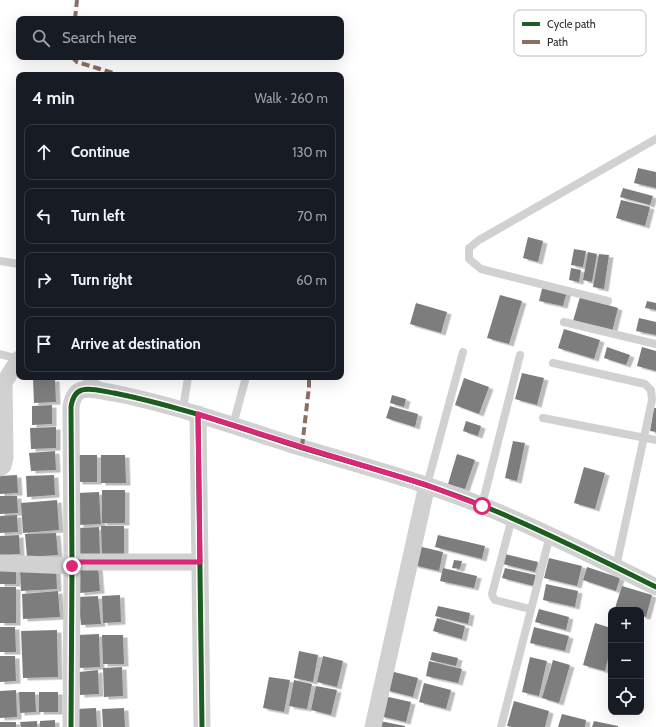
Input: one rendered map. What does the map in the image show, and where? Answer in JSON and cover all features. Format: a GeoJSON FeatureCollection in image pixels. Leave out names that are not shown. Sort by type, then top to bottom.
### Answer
{"type":"FeatureCollection","features":[{"type":"Feature","properties":{"kind":"street"},"geometry":{"type":"LineString","coordinates":[[0,468],[3,466],[5,458],[2,410],[4,383],[16,364]]}},
{"type":"Feature","properties":{"kind":"street"},"geometry":{"type":"LineString","coordinates":[[71,727],[71,407],[72,400],[76,394],[82,390],[92,389],[147,400],[427,485],[512,518],[656,587]]}},
{"type":"Feature","properties":{"kind":"street"},"geometry":{"type":"LineString","coordinates":[[190,412],[200,562],[202,727]]}},
{"type":"Feature","properties":{"kind":"street"},"geometry":{"type":"LineString","coordinates":[[373,727],[427,485]]}},
{"type":"Feature","properties":{"kind":"street"},"geometry":{"type":"LineString","coordinates":[[0,563],[72,564],[200,562]]}},
{"type":"Feature","properties":{"kind":"lane"},"geometry":{"type":"LineString","coordinates":[[608,301],[481,268],[469,259],[469,248],[479,240],[656,139]]}},
{"type":"Feature","properties":{"kind":"lane"},"geometry":{"type":"LineString","coordinates":[[0,261],[16,264]]}},
{"type":"Feature","properties":{"kind":"lane"},"geometry":{"type":"LineString","coordinates":[[564,322],[656,344]]}},
{"type":"Feature","properties":{"kind":"lane"},"geometry":{"type":"LineString","coordinates":[[427,485],[463,352]]}},
{"type":"Feature","properties":{"kind":"lane"},"geometry":{"type":"LineString","coordinates":[[0,354],[16,358]]}},
{"type":"Feature","properties":{"kind":"lane"},"geometry":{"type":"LineString","coordinates":[[482,506],[520,355]]}},
{"type":"Feature","properties":{"kind":"lane"},"geometry":{"type":"LineString","coordinates":[[553,363],[644,384],[651,390],[652,400],[645,438],[616,567]]}},
{"type":"Feature","properties":{"kind":"lane"},"geometry":{"type":"LineString","coordinates":[[89,380],[107,392]]}},
{"type":"Feature","properties":{"kind":"lane"},"geometry":{"type":"LineString","coordinates":[[188,380],[190,412]]}},
{"type":"Feature","properties":{"kind":"lane"},"geometry":{"type":"LineString","coordinates":[[233,425],[245,380]]}},
{"type":"Feature","properties":{"kind":"lane"},"geometry":{"type":"LineString","coordinates":[[543,418],[656,440]]}},
{"type":"Feature","properties":{"kind":"lane"},"geometry":{"type":"LineString","coordinates":[[512,518],[492,594],[495,600],[530,609]]}},
{"type":"Feature","properties":{"kind":"lane"},"geometry":{"type":"LineString","coordinates":[[501,727],[550,535]]}},
{"type":"Feature","properties":{"kind":"building"},"geometry":{"type":"Polygon","coordinates":[[[638,168],[656,172],[656,188],[634,183],[638,168]]]}},
{"type":"Feature","properties":{"kind":"building"},"geometry":{"type":"Polygon","coordinates":[[[623,188],[653,196],[650,205],[620,197],[623,188]]]}},
{"type":"Feature","properties":{"kind":"building"},"geometry":{"type":"Polygon","coordinates":[[[621,200],[650,207],[645,226],[616,218],[621,200]]]}},
{"type":"Feature","properties":{"kind":"building"},"geometry":{"type":"Polygon","coordinates":[[[528,237],[543,241],[538,262],[523,258],[528,237]]]}},
{"type":"Feature","properties":{"kind":"building"},"geometry":{"type":"Polygon","coordinates":[[[574,249],[586,251],[583,267],[571,265],[574,249]]]}},
{"type":"Feature","properties":{"kind":"building"},"geometry":{"type":"Polygon","coordinates":[[[588,252],[597,254],[592,282],[583,280],[588,252]]]}},
{"type":"Feature","properties":{"kind":"building"},"geometry":{"type":"Polygon","coordinates":[[[599,254],[609,255],[604,289],[593,287],[599,254]]]}},
{"type":"Feature","properties":{"kind":"building"},"geometry":{"type":"Polygon","coordinates":[[[571,268],[581,270],[579,282],[569,280],[571,268]]]}},
{"type":"Feature","properties":{"kind":"building"},"geometry":{"type":"Polygon","coordinates":[[[543,285],[567,291],[563,306],[539,301],[543,285]]]}},
{"type":"Feature","properties":{"kind":"building"},"geometry":{"type":"Polygon","coordinates":[[[500,295],[522,301],[509,344],[487,338],[500,295]]]}},
{"type":"Feature","properties":{"kind":"building"},"geometry":{"type":"Polygon","coordinates":[[[580,297],[618,308],[612,332],[573,321],[580,297]]]}},
{"type":"Feature","properties":{"kind":"building"},"geometry":{"type":"Polygon","coordinates":[[[647,301],[656,303],[656,310],[645,308],[647,301]]]}},
{"type":"Feature","properties":{"kind":"building"},"geometry":{"type":"Polygon","coordinates":[[[416,303],[447,312],[441,333],[410,324],[416,303]]]}},
{"type":"Feature","properties":{"kind":"building"},"geometry":{"type":"Polygon","coordinates":[[[639,318],[656,322],[656,335],[636,331],[639,318]]]}},
{"type":"Feature","properties":{"kind":"building"},"geometry":{"type":"Polygon","coordinates":[[[564,329],[600,340],[594,359],[558,348],[564,329]]]}},
{"type":"Feature","properties":{"kind":"building"},"geometry":{"type":"Polygon","coordinates":[[[607,347],[630,355],[626,365],[604,358],[607,347]]]}},
{"type":"Feature","properties":{"kind":"building"},"geometry":{"type":"Polygon","coordinates":[[[642,347],[656,351],[656,371],[637,366],[642,347]]]}},
{"type":"Feature","properties":{"kind":"building"},"geometry":{"type":"Polygon","coordinates":[[[522,373],[544,378],[537,405],[515,399],[522,373]]]}},
{"type":"Feature","properties":{"kind":"building"},"geometry":{"type":"Polygon","coordinates":[[[464,378],[489,387],[479,414],[455,405],[464,378]]]}},
{"type":"Feature","properties":{"kind":"building"},"geometry":{"type":"Polygon","coordinates":[[[33,380],[55,380],[56,402],[34,403],[33,380]]]}},
{"type":"Feature","properties":{"kind":"building"},"geometry":{"type":"Polygon","coordinates":[[[392,395],[406,399],[404,407],[390,403],[392,395]]]}},
{"type":"Feature","properties":{"kind":"building"},"geometry":{"type":"Polygon","coordinates":[[[52,405],[52,424],[32,425],[32,406],[52,405]]]}},
{"type":"Feature","properties":{"kind":"building"},"geometry":{"type":"Polygon","coordinates":[[[390,406],[418,414],[415,427],[386,418],[390,406]]]}},
{"type":"Feature","properties":{"kind":"building"},"geometry":{"type":"Polygon","coordinates":[[[654,408],[656,408],[656,432],[650,431],[654,408]]]}},
{"type":"Feature","properties":{"kind":"building"},"geometry":{"type":"Polygon","coordinates":[[[466,421],[481,426],[478,436],[463,431],[466,421]]]}},
{"type":"Feature","properties":{"kind":"building"},"geometry":{"type":"Polygon","coordinates":[[[56,427],[56,448],[31,449],[30,428],[56,427]]]}},
{"type":"Feature","properties":{"kind":"building"},"geometry":{"type":"Polygon","coordinates":[[[513,441],[525,443],[517,481],[505,478],[513,441]]]}},
{"type":"Feature","properties":{"kind":"building"},"geometry":{"type":"Polygon","coordinates":[[[55,451],[56,470],[31,471],[29,453],[55,451]]]}},
{"type":"Feature","properties":{"kind":"building"},"geometry":{"type":"Polygon","coordinates":[[[457,454],[475,460],[465,489],[448,484],[457,454]]]}},
{"type":"Feature","properties":{"kind":"building"},"geometry":{"type":"Polygon","coordinates":[[[78,455],[97,455],[97,482],[78,482],[78,455]]]}},
{"type":"Feature","properties":{"kind":"building"},"geometry":{"type":"Polygon","coordinates":[[[101,455],[125,455],[126,483],[101,483],[101,455]]]}},
{"type":"Feature","properties":{"kind":"building"},"geometry":{"type":"Polygon","coordinates":[[[584,467],[605,473],[595,509],[574,503],[584,467]]]}},
{"type":"Feature","properties":{"kind":"building"},"geometry":{"type":"Polygon","coordinates":[[[17,475],[18,493],[0,494],[0,476],[17,475]]]}},
{"type":"Feature","properties":{"kind":"building"},"geometry":{"type":"Polygon","coordinates":[[[54,475],[55,495],[27,497],[26,476],[54,475]]]}},
{"type":"Feature","properties":{"kind":"building"},"geometry":{"type":"Polygon","coordinates":[[[102,490],[125,490],[125,523],[102,523],[102,490]]]}},
{"type":"Feature","properties":{"kind":"building"},"geometry":{"type":"Polygon","coordinates":[[[99,492],[101,524],[79,525],[77,493],[99,492]]]}},
{"type":"Feature","properties":{"kind":"building"},"geometry":{"type":"Polygon","coordinates":[[[0,496],[17,496],[18,513],[0,514],[0,496]]]}},
{"type":"Feature","properties":{"kind":"building"},"geometry":{"type":"Polygon","coordinates":[[[57,500],[59,530],[23,533],[21,503],[57,500]]]}},
{"type":"Feature","properties":{"kind":"building"},"geometry":{"type":"Polygon","coordinates":[[[17,515],[18,532],[0,533],[0,516],[17,515]]]}},
{"type":"Feature","properties":{"kind":"building"},"geometry":{"type":"Polygon","coordinates":[[[101,526],[124,526],[124,558],[102,559],[101,526]]]}},
{"type":"Feature","properties":{"kind":"building"},"geometry":{"type":"Polygon","coordinates":[[[99,527],[100,555],[78,555],[78,528],[99,527]]]}},
{"type":"Feature","properties":{"kind":"building"},"geometry":{"type":"Polygon","coordinates":[[[56,533],[58,555],[27,557],[25,534],[56,533]]]}},
{"type":"Feature","properties":{"kind":"building"},"geometry":{"type":"Polygon","coordinates":[[[19,535],[20,554],[0,555],[0,536],[19,535]]]}},
{"type":"Feature","properties":{"kind":"building"},"geometry":{"type":"Polygon","coordinates":[[[438,535],[485,546],[482,559],[435,547],[438,535]]]}},
{"type":"Feature","properties":{"kind":"building"},"geometry":{"type":"Polygon","coordinates":[[[418,546],[443,552],[439,571],[413,565],[418,546]]]}},
{"type":"Feature","properties":{"kind":"building"},"geometry":{"type":"Polygon","coordinates":[[[505,554],[538,562],[535,572],[503,564],[505,554]]]}},
{"type":"Feature","properties":{"kind":"building"},"geometry":{"type":"Polygon","coordinates":[[[549,558],[582,566],[577,586],[544,578],[549,558]]]}},
{"type":"Feature","properties":{"kind":"building"},"geometry":{"type":"Polygon","coordinates":[[[454,560],[462,561],[460,569],[452,568],[454,560]]]}},
{"type":"Feature","properties":{"kind":"building"},"geometry":{"type":"Polygon","coordinates":[[[0,565],[16,565],[16,584],[0,584],[0,565]]]}},
{"type":"Feature","properties":{"kind":"building"},"geometry":{"type":"Polygon","coordinates":[[[98,566],[100,591],[80,593],[77,568],[98,566]]]}},
{"type":"Feature","properties":{"kind":"building"},"geometry":{"type":"Polygon","coordinates":[[[587,567],[620,578],[616,591],[583,580],[587,567]]]}},
{"type":"Feature","properties":{"kind":"building"},"geometry":{"type":"Polygon","coordinates":[[[56,568],[57,589],[21,591],[20,570],[56,568]]]}},
{"type":"Feature","properties":{"kind":"building"},"geometry":{"type":"Polygon","coordinates":[[[443,568],[477,576],[474,588],[440,581],[443,568]]]}},
{"type":"Feature","properties":{"kind":"building"},"geometry":{"type":"Polygon","coordinates":[[[505,568],[536,575],[534,586],[502,578],[505,568]]]}},
{"type":"Feature","properties":{"kind":"building"},"geometry":{"type":"Polygon","coordinates":[[[546,584],[578,591],[575,607],[543,600],[546,584]]]}},
{"type":"Feature","properties":{"kind":"building"},"geometry":{"type":"Polygon","coordinates":[[[622,586],[652,595],[646,617],[644,617],[644,607],[615,607],[622,586]]]}},
{"type":"Feature","properties":{"kind":"building"},"geometry":{"type":"Polygon","coordinates":[[[0,587],[16,587],[16,623],[0,623],[0,587]]]}},
{"type":"Feature","properties":{"kind":"building"},"geometry":{"type":"Polygon","coordinates":[[[58,591],[60,617],[23,619],[22,594],[58,591]]]}},
{"type":"Feature","properties":{"kind":"building"},"geometry":{"type":"Polygon","coordinates":[[[120,595],[121,622],[103,623],[102,596],[120,595]]]}},
{"type":"Feature","properties":{"kind":"building"},"geometry":{"type":"Polygon","coordinates":[[[98,596],[101,624],[81,625],[78,597],[98,596]]]}},
{"type":"Feature","properties":{"kind":"building"},"geometry":{"type":"Polygon","coordinates":[[[438,606],[470,613],[468,624],[435,616],[438,606]]]}},
{"type":"Feature","properties":{"kind":"building"},"geometry":{"type":"Polygon","coordinates":[[[539,609],[569,617],[566,630],[535,622],[539,609]]]}},
{"type":"Feature","properties":{"kind":"building"},"geometry":{"type":"Polygon","coordinates":[[[437,618],[465,626],[462,639],[433,631],[437,618]]]}},
{"type":"Feature","properties":{"kind":"building"},"geometry":{"type":"Polygon","coordinates":[[[595,623],[608,627],[608,659],[605,671],[583,665],[595,623]]]}},
{"type":"Feature","properties":{"kind":"building"},"geometry":{"type":"Polygon","coordinates":[[[0,627],[15,627],[16,652],[0,652],[0,627]]]}},
{"type":"Feature","properties":{"kind":"building"},"geometry":{"type":"Polygon","coordinates":[[[534,627],[569,636],[565,651],[530,643],[534,627]]]}},
{"type":"Feature","properties":{"kind":"building"},"geometry":{"type":"Polygon","coordinates":[[[57,630],[58,677],[23,678],[21,631],[57,630]]]}},
{"type":"Feature","properties":{"kind":"building"},"geometry":{"type":"Polygon","coordinates":[[[99,634],[100,667],[79,668],[77,635],[99,634]]]}},
{"type":"Feature","properties":{"kind":"building"},"geometry":{"type":"Polygon","coordinates":[[[102,635],[123,635],[124,664],[103,664],[102,635]]]}},
{"type":"Feature","properties":{"kind":"building"},"geometry":{"type":"Polygon","coordinates":[[[299,651],[318,655],[313,682],[294,678],[299,651]]]}},
{"type":"Feature","properties":{"kind":"building"},"geometry":{"type":"Polygon","coordinates":[[[432,652],[458,658],[456,666],[430,660],[432,652]]]}},
{"type":"Feature","properties":{"kind":"building"},"geometry":{"type":"Polygon","coordinates":[[[0,656],[15,656],[16,681],[0,682],[0,656]]]}},
{"type":"Feature","properties":{"kind":"building"},"geometry":{"type":"Polygon","coordinates":[[[323,656],[343,661],[337,687],[317,682],[323,656]]]}},
{"type":"Feature","properties":{"kind":"building"},"geometry":{"type":"Polygon","coordinates":[[[530,657],[547,661],[539,696],[522,692],[530,657]]]}},
{"type":"Feature","properties":{"kind":"building"},"geometry":{"type":"Polygon","coordinates":[[[553,660],[570,665],[559,703],[542,698],[553,660]]]}},
{"type":"Feature","properties":{"kind":"building"},"geometry":{"type":"Polygon","coordinates":[[[429,661],[462,669],[458,683],[426,676],[429,661]]]}},
{"type":"Feature","properties":{"kind":"building"},"geometry":{"type":"Polygon","coordinates":[[[122,667],[123,696],[104,697],[103,668],[122,667]]]}},
{"type":"Feature","properties":{"kind":"building"},"geometry":{"type":"Polygon","coordinates":[[[98,670],[99,694],[80,695],[79,672],[98,670]]]}},
{"type":"Feature","properties":{"kind":"building"},"geometry":{"type":"Polygon","coordinates":[[[390,671],[418,678],[413,697],[386,690],[390,671]]]}},
{"type":"Feature","properties":{"kind":"building"},"geometry":{"type":"Polygon","coordinates":[[[269,677],[290,680],[284,712],[263,708],[269,677]]]}},
{"type":"Feature","properties":{"kind":"building"},"geometry":{"type":"Polygon","coordinates":[[[294,680],[312,684],[307,709],[289,706],[294,680]]]}},
{"type":"Feature","properties":{"kind":"building"},"geometry":{"type":"Polygon","coordinates":[[[424,683],[451,690],[446,709],[419,702],[424,683]]]}},
{"type":"Feature","properties":{"kind":"building"},"geometry":{"type":"Polygon","coordinates":[[[316,686],[337,690],[331,715],[311,710],[316,686]]]}},
{"type":"Feature","properties":{"kind":"building"},"geometry":{"type":"Polygon","coordinates":[[[16,690],[17,717],[0,718],[0,691],[16,690]]]}},
{"type":"Feature","properties":{"kind":"building"},"geometry":{"type":"Polygon","coordinates":[[[19,692],[35,692],[36,712],[20,713],[19,692]]]}},
{"type":"Feature","properties":{"kind":"building"},"geometry":{"type":"Polygon","coordinates":[[[39,692],[58,692],[58,712],[39,712],[39,692]]]}},
{"type":"Feature","properties":{"kind":"building"},"geometry":{"type":"Polygon","coordinates":[[[384,696],[411,702],[406,722],[380,716],[384,696]]]}},
{"type":"Feature","properties":{"kind":"building"},"geometry":{"type":"Polygon","coordinates":[[[514,701],[549,711],[545,727],[507,726],[514,701]]]}},
{"type":"Feature","properties":{"kind":"building"},"geometry":{"type":"Polygon","coordinates":[[[96,708],[97,727],[77,727],[76,709],[96,708]]]}},
{"type":"Feature","properties":{"kind":"building"},"geometry":{"type":"Polygon","coordinates":[[[124,708],[125,727],[103,727],[102,709],[124,708]]]}},
{"type":"Feature","properties":{"kind":"building"},"geometry":{"type":"Polygon","coordinates":[[[562,714],[586,720],[585,727],[558,727],[562,714]]]}},
{"type":"Feature","properties":{"kind":"building"},"geometry":{"type":"Polygon","coordinates":[[[55,720],[55,727],[40,727],[40,721],[55,720]]]}},
{"type":"Feature","properties":{"kind":"building"},"geometry":{"type":"Polygon","coordinates":[[[37,721],[37,727],[21,727],[20,722],[37,721]]]}},
{"type":"Feature","properties":{"kind":"building"},"geometry":{"type":"Polygon","coordinates":[[[380,721],[405,726],[405,727],[379,727],[380,721]]]}},
{"type":"Feature","properties":{"kind":"building"},"geometry":{"type":"Polygon","coordinates":[[[594,721],[618,726],[618,727],[592,727],[594,721]]]}},
{"type":"Feature","properties":{"kind":"building"},"geometry":{"type":"Polygon","coordinates":[[[0,722],[16,722],[16,727],[0,727],[0,722]]]}},
{"type":"Feature","properties":{"kind":"marked path"},"geometry":{"type":"LineString","coordinates":[[75,16],[77,0]]}},
{"type":"Feature","properties":{"kind":"marked path"},"geometry":{"type":"LineString","coordinates":[[75,60],[77,62],[110,72]]}},
{"type":"Feature","properties":{"kind":"marked path"},"geometry":{"type":"LineString","coordinates":[[302,447],[309,380]]}},
{"type":"Feature","properties":{"kind":"cycle path"},"geometry":{"type":"LineString","coordinates":[[71,727],[71,407],[77,393],[86,389],[94,389],[162,404],[446,492],[534,528],[656,587]]}},
{"type":"Feature","properties":{"kind":"cycle path"},"geometry":{"type":"LineString","coordinates":[[198,414],[202,727]]}},
{"type":"Feature","properties":{"kind":"route"},"geometry":{"type":"LineString","coordinates":[[72,566],[72,562],[200,562],[198,414],[427,485],[482,506]]}}]}
